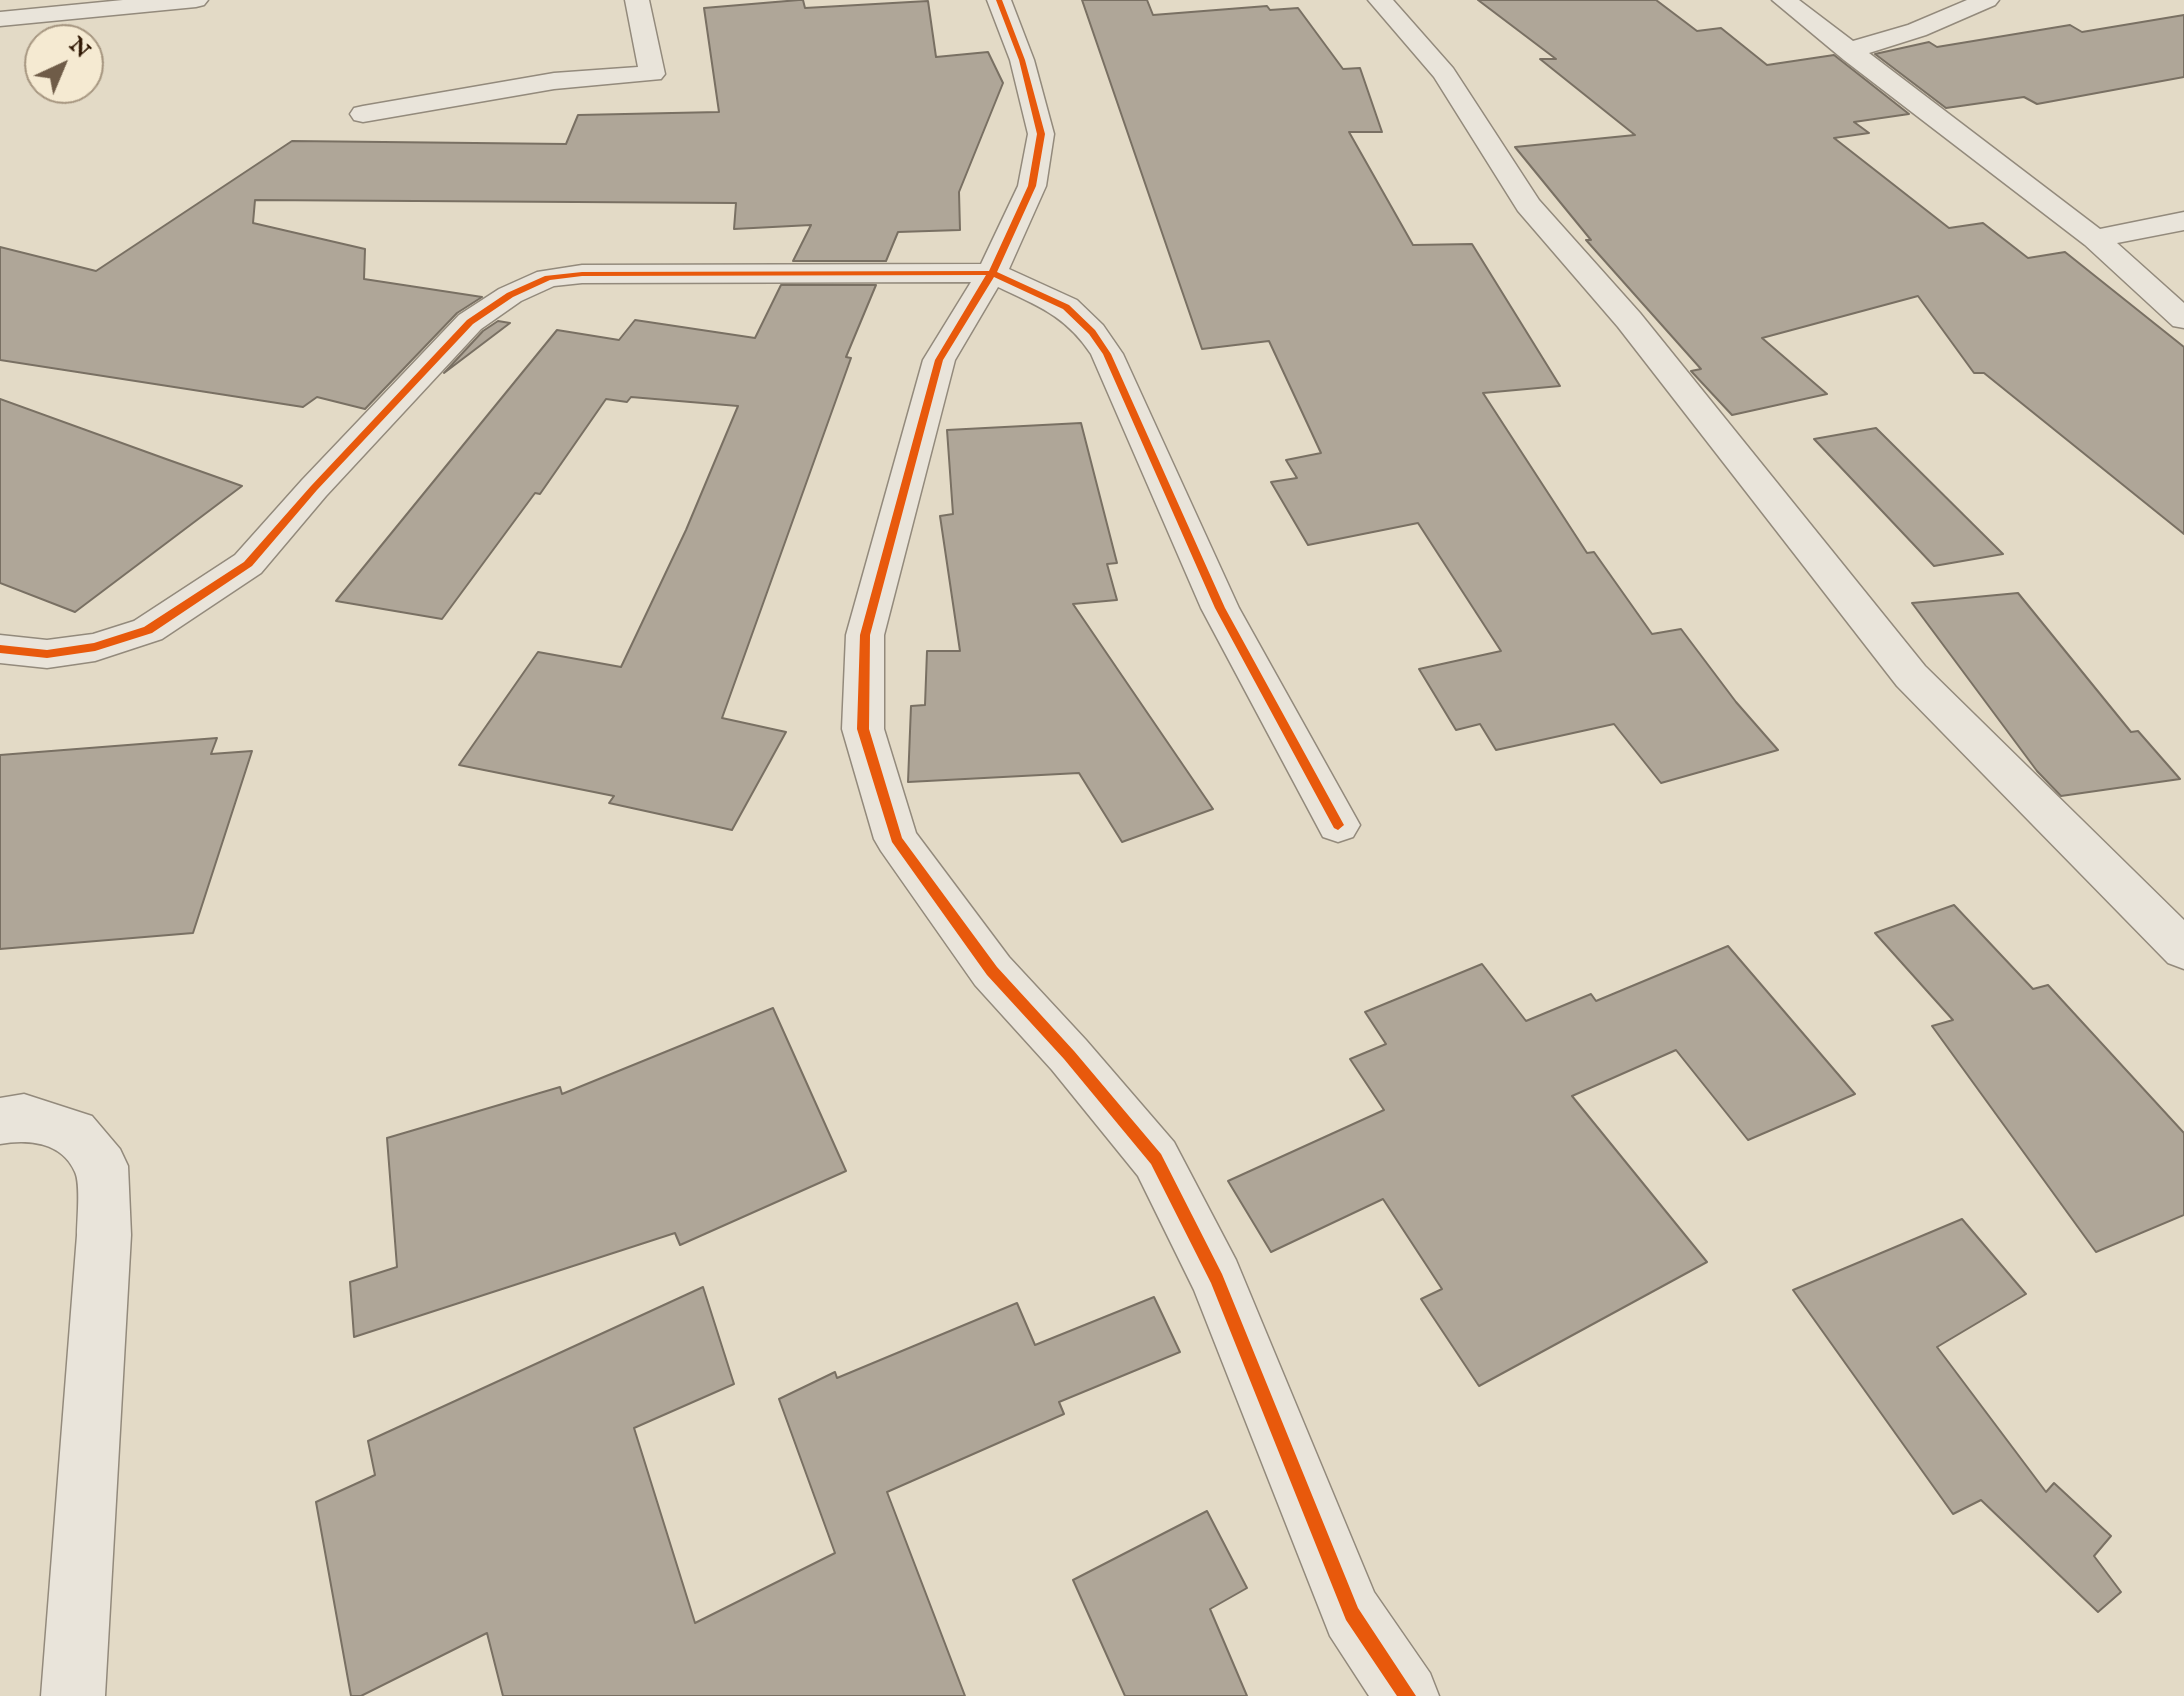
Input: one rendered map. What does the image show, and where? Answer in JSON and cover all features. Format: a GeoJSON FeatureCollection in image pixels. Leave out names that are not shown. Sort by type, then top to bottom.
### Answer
{"type":"FeatureCollection","features":[{"type":"Feature","properties":{"kind":"street"},"geometry":{"type":"LineString","coordinates":[[0,19],[196,0]]}},
{"type":"Feature","properties":{"kind":"street"},"geometry":{"type":"LineString","coordinates":[[363,114],[554,81],[652,74],[637,0]]}},
{"type":"Feature","properties":{"kind":"street"},"geometry":{"type":"LineString","coordinates":[[999,0],[1022,60],[1041,134],[1032,186],[992,273],[939,360],[865,635],[863,729],[896,839],[992,971],[1069,1055],[1156,1159],[1217,1279],[1352,1614],[1407,1696]]}},
{"type":"Feature","properties":{"kind":"street"},"geometry":{"type":"LineString","coordinates":[[1380,0],[1444,73],[1528,205],[1629,320],[1911,676],[2184,950]]}},
{"type":"Feature","properties":{"kind":"street"},"geometry":{"type":"LineString","coordinates":[[1787,0],[1832,10]]}},
{"type":"Feature","properties":{"kind":"street"},"geometry":{"type":"LineString","coordinates":[[1787,0],[1853,55],[2095,239],[2184,319]]}},
{"type":"Feature","properties":{"kind":"street"},"geometry":{"type":"LineString","coordinates":[[1853,55],[1863,45],[1917,30],[1987,0]]}},
{"type":"Feature","properties":{"kind":"street"},"geometry":{"type":"LineString","coordinates":[[1875,20],[1917,30]]}},
{"type":"Feature","properties":{"kind":"street"},"geometry":{"type":"LineString","coordinates":[[2095,239],[2184,221]]}},
{"type":"Feature","properties":{"kind":"street"},"geometry":{"type":"LineString","coordinates":[[0,649],[47,654],[95,647],[148,630],[237,572],[248,564],[324,477],[470,322],[510,295],[548,278],[582,274],[992,273],[1066,307],[1092,332],[1107,354],[1220,608],[1338,825]]}},
{"type":"Feature","properties":{"kind":"street"},"geometry":{"type":"LineString","coordinates":[[0,1121],[24,1117],[74,1132],[102,1166],[104,1235],[73,1696]]}},
{"type":"Feature","properties":{"kind":"building"},"geometry":{"type":"Polygon","coordinates":[[[803,0],[805,8],[928,1],[936,57],[988,52],[1003,83],[959,192],[960,230],[898,232],[886,261],[793,261],[811,225],[734,229],[736,203],[255,200],[253,223],[365,249],[364,279],[482,297],[457,313],[365,409],[317,397],[303,407],[0,360],[0,247],[96,271],[292,141],[566,144],[578,115],[719,112],[704,8],[803,0]]]}},
{"type":"Feature","properties":{"kind":"building"},"geometry":{"type":"Polygon","coordinates":[[[1082,0],[1147,0],[1153,15],[1267,6],[1270,10],[1298,8],[1343,69],[1360,68],[1382,132],[1349,132],[1413,245],[1472,244],[1560,386],[1483,393],[1587,553],[1594,552],[1652,634],[1681,629],[1736,702],[1778,750],[1661,783],[1614,724],[1496,750],[1480,724],[1456,730],[1419,669],[1501,651],[1418,523],[1308,545],[1271,482],[1297,478],[1286,460],[1321,453],[1269,341],[1202,349],[1082,0]]]}},
{"type":"Feature","properties":{"kind":"building"},"geometry":{"type":"Polygon","coordinates":[[[1478,0],[1656,0],[1697,31],[1721,28],[1767,65],[1834,55],[1909,114],[1854,122],[1869,133],[1834,138],[1949,228],[1983,223],[2028,258],[2065,252],[2184,347],[2184,534],[1984,373],[1974,373],[1918,296],[1762,338],[1827,394],[1732,415],[1691,371],[1701,369],[1586,240],[1591,240],[1515,147],[1635,135],[1540,59],[1556,59],[1478,0]]]}},
{"type":"Feature","properties":{"kind":"building"},"geometry":{"type":"Polygon","coordinates":[[[2184,15],[2184,77],[2037,104],[2024,97],[1946,108],[1875,54],[1929,42],[1937,47],[2070,25],[2082,32],[2184,15]]]}},
{"type":"Feature","properties":{"kind":"building"},"geometry":{"type":"Polygon","coordinates":[[[781,285],[876,285],[846,357],[851,358],[722,718],[786,732],[732,830],[609,803],[614,796],[459,765],[538,652],[621,667],[686,530],[738,406],[631,397],[627,402],[606,399],[540,494],[535,493],[442,619],[336,601],[557,330],[619,340],[635,320],[755,338],[781,285]]]}},
{"type":"Feature","properties":{"kind":"building"},"geometry":{"type":"Polygon","coordinates":[[[498,321],[510,323],[444,373],[483,331],[498,321]]]}},
{"type":"Feature","properties":{"kind":"building"},"geometry":{"type":"Polygon","coordinates":[[[0,399],[242,486],[75,612],[0,583],[0,399]]]}},
{"type":"Feature","properties":{"kind":"building"},"geometry":{"type":"Polygon","coordinates":[[[1081,423],[1117,563],[1107,564],[1117,600],[1073,604],[1213,809],[1122,842],[1079,773],[908,782],[911,706],[925,705],[927,651],[960,651],[940,516],[953,514],[947,430],[1081,423]]]}},
{"type":"Feature","properties":{"kind":"building"},"geometry":{"type":"Polygon","coordinates":[[[1876,428],[2003,554],[1934,566],[1814,439],[1876,428]]]}},
{"type":"Feature","properties":{"kind":"building"},"geometry":{"type":"Polygon","coordinates":[[[2018,593],[2131,732],[2138,731],[2180,779],[2061,796],[2037,771],[1912,603],[2018,593]]]}},
{"type":"Feature","properties":{"kind":"building"},"geometry":{"type":"Polygon","coordinates":[[[217,738],[211,754],[252,751],[193,933],[0,949],[0,755],[217,738]]]}},
{"type":"Feature","properties":{"kind":"building"},"geometry":{"type":"Polygon","coordinates":[[[1954,905],[2033,989],[2048,985],[2184,1133],[2184,1215],[2096,1252],[1932,1026],[1953,1020],[1875,933],[1954,905]]]}},
{"type":"Feature","properties":{"kind":"building"},"geometry":{"type":"Polygon","coordinates":[[[1728,946],[1855,1094],[1748,1140],[1676,1050],[1572,1096],[1707,1262],[1479,1386],[1421,1299],[1442,1289],[1383,1199],[1271,1252],[1228,1181],[1384,1110],[1350,1059],[1386,1044],[1365,1012],[1482,964],[1526,1021],[1591,994],[1596,1001],[1728,946]]]}},
{"type":"Feature","properties":{"kind":"building"},"geometry":{"type":"Polygon","coordinates":[[[773,1008],[846,1171],[680,1245],[675,1233],[354,1337],[350,1282],[397,1267],[387,1138],[560,1087],[562,1094],[773,1008]]]}},
{"type":"Feature","properties":{"kind":"building"},"geometry":{"type":"Polygon","coordinates":[[[1962,1219],[2026,1294],[1937,1347],[2046,1492],[2054,1483],[2111,1536],[2094,1556],[2121,1592],[2098,1612],[1981,1500],[1953,1514],[1793,1290],[1962,1219]]]}},
{"type":"Feature","properties":{"kind":"building"},"geometry":{"type":"Polygon","coordinates":[[[703,1287],[734,1384],[634,1428],[695,1623],[835,1553],[779,1399],[835,1372],[837,1378],[1017,1303],[1035,1345],[1154,1297],[1180,1352],[1059,1402],[1064,1414],[887,1492],[965,1696],[503,1696],[487,1633],[361,1696],[351,1696],[316,1502],[375,1475],[368,1441],[703,1287]]]}},
{"type":"Feature","properties":{"kind":"building"},"geometry":{"type":"Polygon","coordinates":[[[1207,1511],[1247,1588],[1210,1609],[1247,1696],[1125,1696],[1073,1580],[1207,1511]]]}},
{"type":"Feature","properties":{"kind":"cycle path"},"geometry":{"type":"LineString","coordinates":[[999,0],[1022,60],[1041,134],[1032,186],[992,273],[939,360],[865,635],[863,729],[896,839],[992,971],[1069,1055],[1156,1159],[1217,1279],[1352,1614],[1407,1696]]}},
{"type":"Feature","properties":{"kind":"cycle path"},"geometry":{"type":"LineString","coordinates":[[0,649],[47,654],[95,647],[148,630],[248,564],[314,488],[470,322],[510,295],[548,278],[582,274],[992,273],[1066,307],[1092,332],[1107,354],[1220,608],[1338,825]]}}]}
